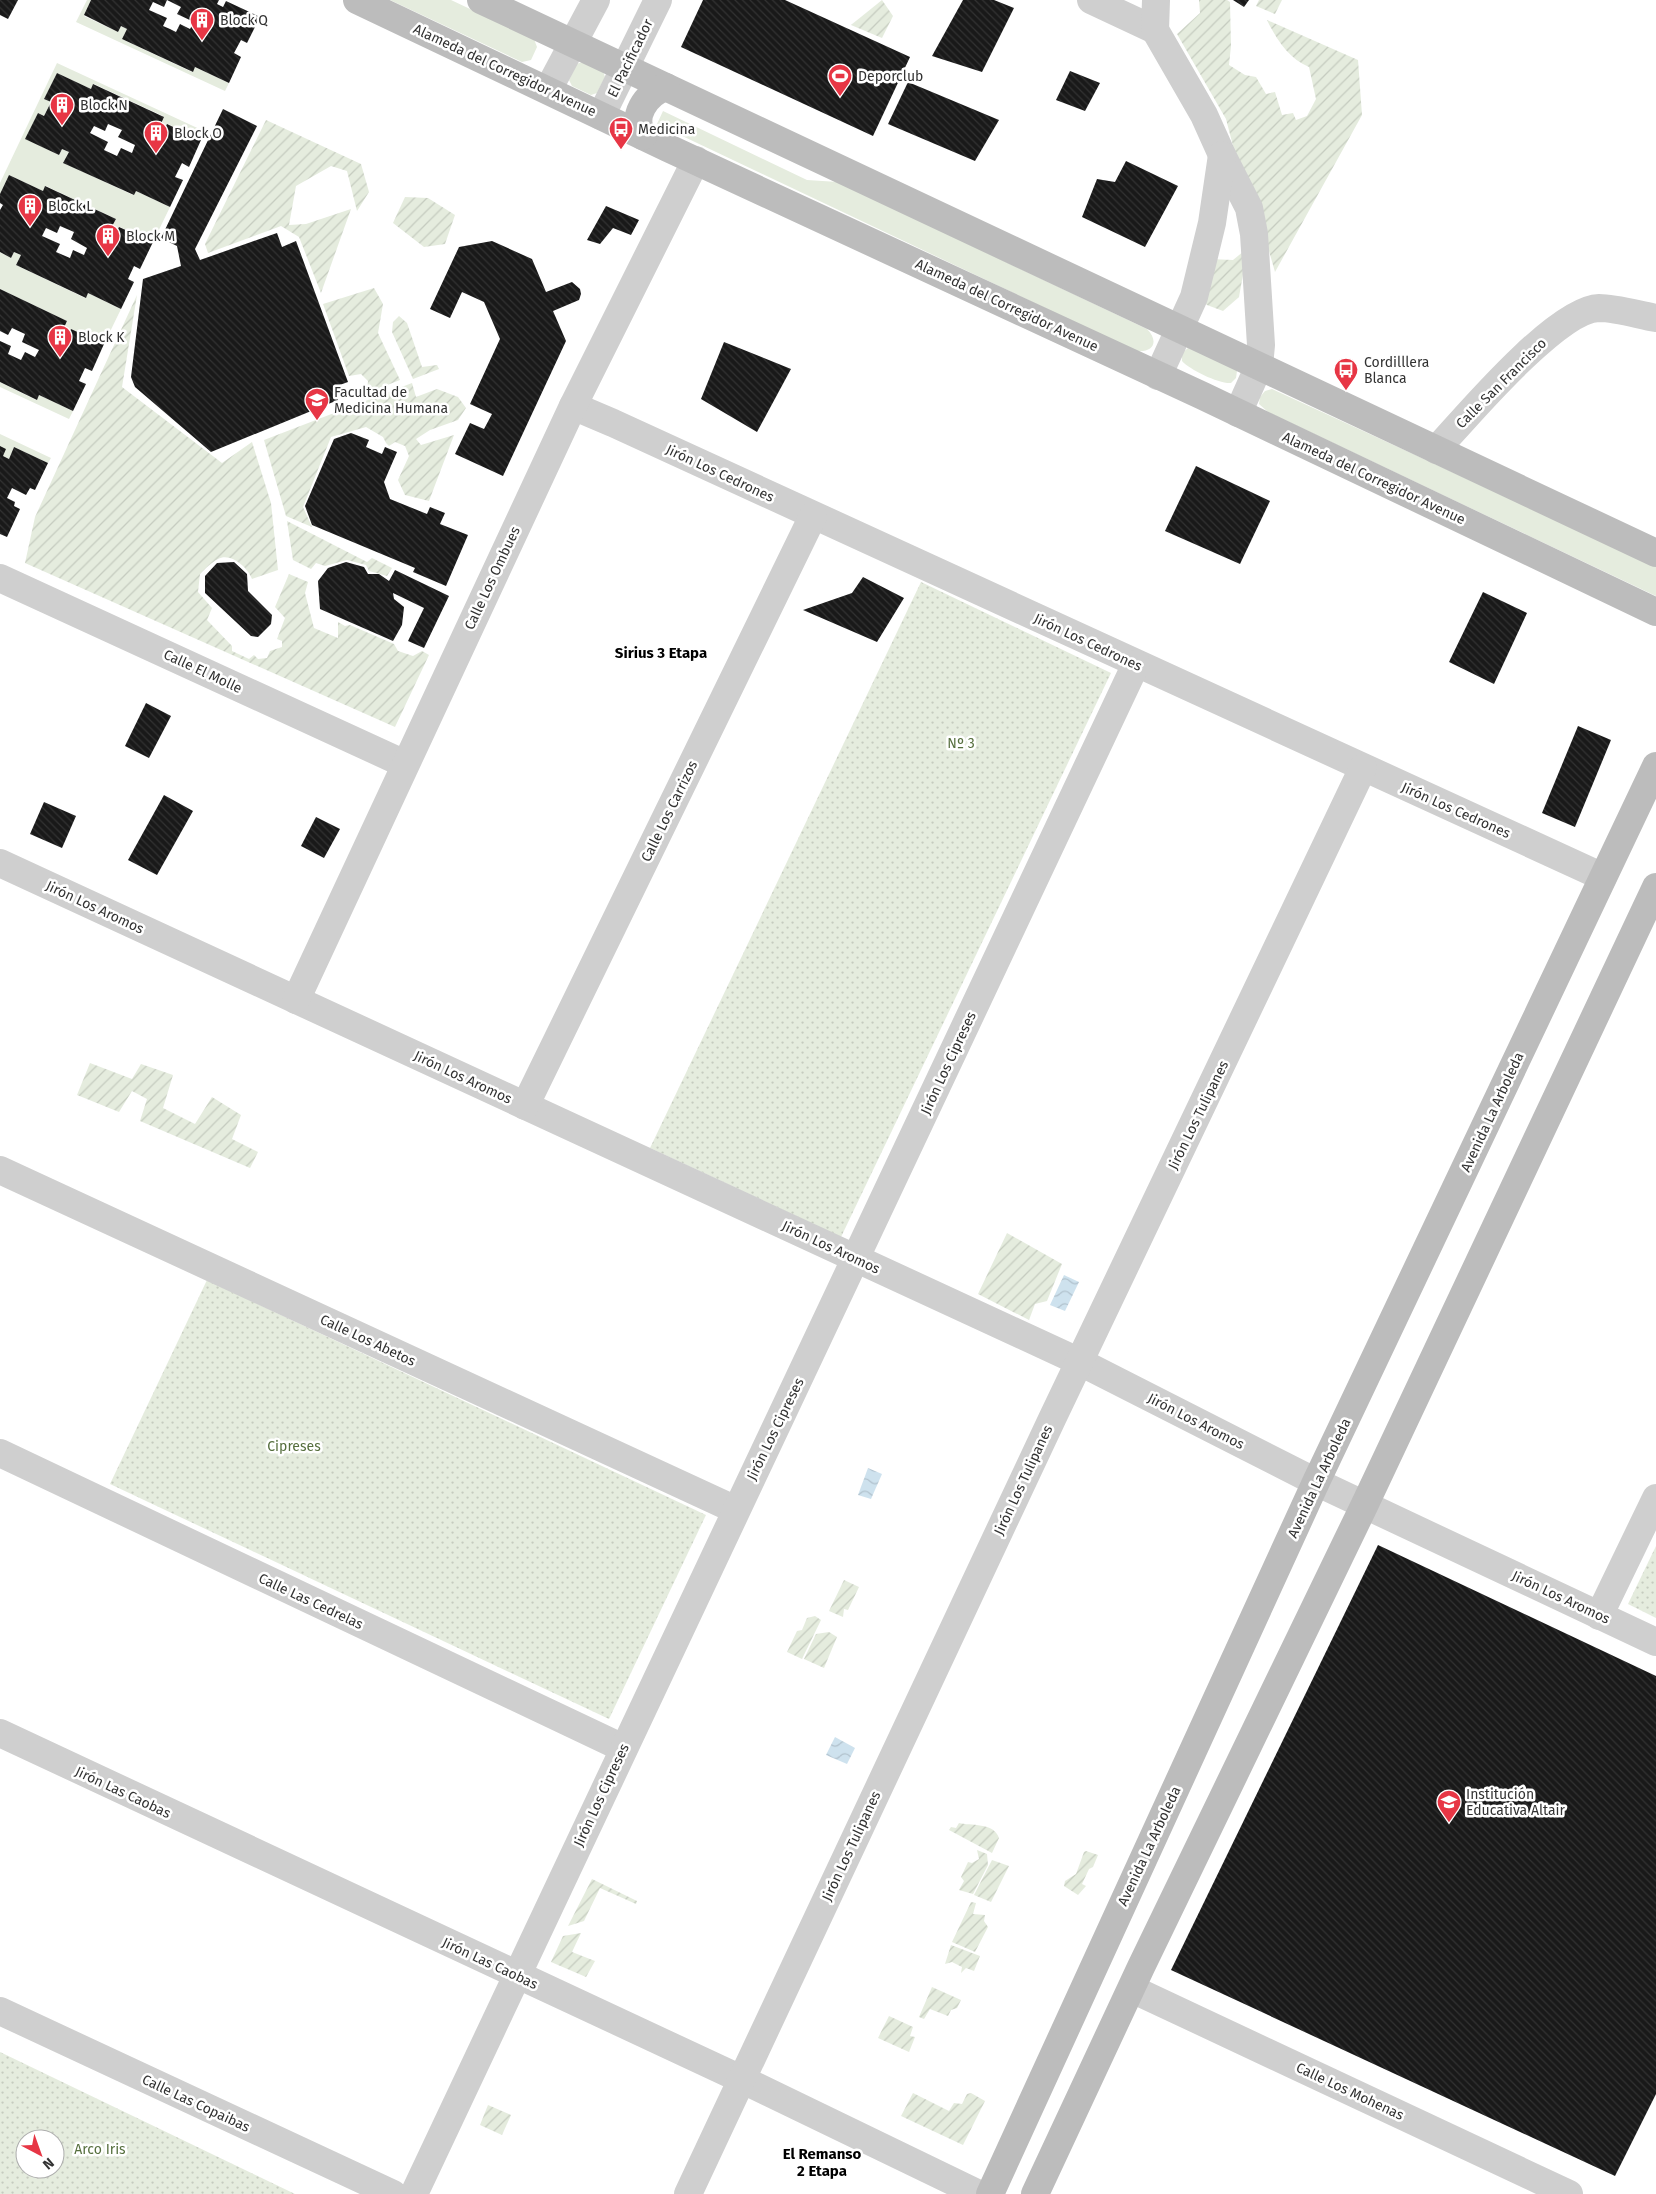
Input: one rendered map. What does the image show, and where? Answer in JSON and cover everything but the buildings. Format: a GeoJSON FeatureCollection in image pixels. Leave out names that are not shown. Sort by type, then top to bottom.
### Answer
{"type":"FeatureCollection","features":[{"type":"Feature","properties":{"kind":"street","name":"Alameda del Corregidor Avenue"},"geometry":{"type":"LineString","coordinates":[[358,0],[643,136],[1238,413],[1656,612]]}},
{"type":"Feature","properties":{"kind":"street"},"geometry":{"type":"LineString","coordinates":[[481,0],[1181,328],[1656,554]]}},
{"type":"Feature","properties":{"kind":"street"},"geometry":{"type":"LineString","coordinates":[[548,90],[596,0]]}},
{"type":"Feature","properties":{"kind":"street","name":"El Pacificador"},"geometry":{"type":"LineString","coordinates":[[601,116],[658,0]]}},
{"type":"Feature","properties":{"kind":"street"},"geometry":{"type":"LineString","coordinates":[[1091,0],[1155,30]]}},
{"type":"Feature","properties":{"kind":"street"},"geometry":{"type":"LineString","coordinates":[[1156,0],[1155,30],[1204,115],[1249,208],[1254,234],[1261,345],[1259,366],[1238,413]]}},
{"type":"Feature","properties":{"kind":"street"},"geometry":{"type":"LineString","coordinates":[[643,136],[639,130],[638,122],[643,106],[653,93],[666,87]]}},
{"type":"Feature","properties":{"kind":"street"},"geometry":{"type":"LineString","coordinates":[[1158,376],[1194,297],[1204,256],[1222,155]]}},
{"type":"Feature","properties":{"kind":"street","name":"Calle Los Ombues"},"geometry":{"type":"LineString","coordinates":[[296,1000],[573,406],[696,160]]}},
{"type":"Feature","properties":{"kind":"street","name":"Calle San Francisco"},"geometry":{"type":"LineString","coordinates":[[1436,450],[1536,345],[1567,320],[1598,308],[1656,318]]}},
{"type":"Feature","properties":{"kind":"street","name":"Jirón Los Cedrones"},"geometry":{"type":"LineString","coordinates":[[573,406],[614,423],[1602,877]]}},
{"type":"Feature","properties":{"kind":"street","name":"Calle Los Carrizos"},"geometry":{"type":"LineString","coordinates":[[525,1106],[813,516]]}},
{"type":"Feature","properties":{"kind":"street","name":"Calle El Molle"},"geometry":{"type":"LineString","coordinates":[[0,578],[405,764]]}},
{"type":"Feature","properties":{"kind":"street","name":"Jirón Los Cipreses"},"geometry":{"type":"LineString","coordinates":[[414,2194],[1136,664]]}},
{"type":"Feature","properties":{"kind":"street","name":"Avenida La Arboleda"},"geometry":{"type":"LineString","coordinates":[[990,2194],[1316,1482],[1656,766]]}},
{"type":"Feature","properties":{"kind":"street","name":"Jirón Los Tulipanes"},"geometry":{"type":"LineString","coordinates":[[688,2194],[1080,1362],[1363,768]]}},
{"type":"Feature","properties":{"kind":"street","name":"Jirón Los Aromos"},"geometry":{"type":"LineString","coordinates":[[0,863],[1080,1362],[1316,1482],[1656,1642]]}},
{"type":"Feature","properties":{"kind":"street"},"geometry":{"type":"LineString","coordinates":[[1035,2194],[1366,1504],[1655,893]]}},
{"type":"Feature","properties":{"kind":"street","name":"Calle Los Abetos"},"geometry":{"type":"LineString","coordinates":[[0,1170],[736,1510]]}},
{"type":"Feature","properties":{"kind":"street","name":"Calle Las Cedrelas"},"geometry":{"type":"LineString","coordinates":[[0,1453],[623,1748]]}},
{"type":"Feature","properties":{"kind":"street"},"geometry":{"type":"LineString","coordinates":[[1599,1616],[1656,1498]]}},
{"type":"Feature","properties":{"kind":"street","name":"Jirón Las Caobas"},"geometry":{"type":"LineString","coordinates":[[0,1733],[741,2079],[979,2194]]}},
{"type":"Feature","properties":{"kind":"street","name":"Calle Los Mohenas"},"geometry":{"type":"LineString","coordinates":[[1132,1989],[1569,2194]]}},
{"type":"Feature","properties":{"kind":"street","name":"Calle Las Copaibas"},"geometry":{"type":"LineString","coordinates":[[0,2011],[393,2194]]}},
{"type":"Feature","properties":{"kind":"green space"},"geometry":{"type":"Polygon","coordinates":[[[87,0],[91,0],[84,16],[118,32],[121,26],[127,29],[122,39],[192,72],[195,67],[229,83],[225,91],[76,22],[87,0]]]}},
{"type":"Feature","properties":{"kind":"green space"},"geometry":{"type":"Polygon","coordinates":[[[390,0],[451,0],[534,39],[537,47],[531,60],[522,62],[390,0]]]}},
{"type":"Feature","properties":{"kind":"green space"},"geometry":{"type":"Polygon","coordinates":[[[882,0],[893,16],[882,38],[851,25],[882,0]]]}},
{"type":"Feature","properties":{"kind":"green space"},"geometry":{"type":"Polygon","coordinates":[[[1199,0],[1227,0],[1230,2],[1231,46],[1229,65],[1245,75],[1256,77],[1266,94],[1275,92],[1282,115],[1293,113],[1296,120],[1307,116],[1316,99],[1309,67],[1289,54],[1267,20],[1358,60],[1362,115],[1275,272],[1269,251],[1256,250],[1255,230],[1226,119],[1177,34],[1200,13],[1199,0]]]}},
{"type":"Feature","properties":{"kind":"green space"},"geometry":{"type":"Polygon","coordinates":[[[1259,0],[1282,0],[1275,14],[1256,6],[1259,0]]]}},
{"type":"Feature","properties":{"kind":"green space"},"geometry":{"type":"Polygon","coordinates":[[[583,62],[603,71],[605,77],[597,93],[591,95],[572,86],[569,80],[576,64],[583,62]]]}},
{"type":"Feature","properties":{"kind":"green space"},"geometry":{"type":"Polygon","coordinates":[[[57,63],[206,132],[201,140],[168,124],[164,130],[159,128],[163,116],[94,84],[91,89],[57,73],[44,99],[51,102],[44,116],[38,113],[26,139],[59,155],[62,149],[69,152],[64,163],[133,195],[136,191],[170,207],[153,242],[120,227],[116,233],[110,230],[116,219],[46,186],[43,191],[9,175],[0,194],[0,183],[57,63]]]}},
{"type":"Feature","properties":{"kind":"green space"},"geometry":{"type":"Polygon","coordinates":[[[663,111],[807,180],[838,182],[1147,329],[1153,338],[1153,345],[1147,350],[1136,351],[657,124],[663,111]]]}},
{"type":"Feature","properties":{"kind":"green space"},"geometry":{"type":"Polygon","coordinates":[[[266,120],[361,164],[369,192],[357,211],[347,171],[331,166],[296,186],[289,225],[306,224],[351,209],[321,293],[299,237],[281,226],[208,253],[205,244],[266,120]]]}},
{"type":"Feature","properties":{"kind":"green space"},"geometry":{"type":"Polygon","coordinates":[[[405,197],[428,198],[455,215],[445,244],[424,247],[393,223],[405,197]]]}},
{"type":"Feature","properties":{"kind":"green space"},"geometry":{"type":"Polygon","coordinates":[[[1244,251],[1245,263],[1239,297],[1223,311],[1207,305],[1199,297],[1210,259],[1233,260],[1244,251]]]}},
{"type":"Feature","properties":{"kind":"green space"},"geometry":{"type":"Polygon","coordinates":[[[0,252],[11,258],[14,252],[21,255],[16,265],[85,298],[88,293],[121,309],[104,344],[71,329],[68,335],[62,332],[67,321],[0,289],[0,252]]]}},
{"type":"Feature","properties":{"kind":"green space"},"geometry":{"type":"Polygon","coordinates":[[[374,288],[383,304],[378,333],[400,380],[367,393],[368,381],[361,374],[349,376],[323,304],[374,288]]]}},
{"type":"Feature","properties":{"kind":"green space"},"geometry":{"type":"Polygon","coordinates":[[[137,295],[122,387],[222,463],[252,442],[271,503],[278,570],[252,579],[247,570],[233,559],[223,557],[213,562],[200,574],[198,592],[212,608],[207,620],[232,646],[232,651],[249,659],[254,655],[258,659],[267,658],[270,651],[282,647],[282,641],[277,639],[285,618],[275,607],[289,574],[308,582],[305,593],[314,628],[338,638],[338,622],[345,626],[350,625],[394,644],[398,651],[413,656],[422,651],[429,655],[395,727],[25,563],[35,517],[137,295]]]}},
{"type":"Feature","properties":{"kind":"green space"},"geometry":{"type":"Polygon","coordinates":[[[399,316],[407,323],[422,367],[437,365],[439,369],[413,379],[392,332],[393,322],[399,316]]]}},
{"type":"Feature","properties":{"kind":"green space"},"geometry":{"type":"Polygon","coordinates":[[[1188,348],[1195,349],[1232,366],[1237,371],[1236,378],[1231,383],[1226,383],[1205,376],[1186,365],[1182,361],[1182,353],[1188,348]]]}},
{"type":"Feature","properties":{"kind":"green space"},"geometry":{"type":"Polygon","coordinates":[[[0,382],[36,400],[39,395],[73,411],[69,419],[0,387],[0,382]]]}},
{"type":"Feature","properties":{"kind":"green space"},"geometry":{"type":"Polygon","coordinates":[[[412,383],[416,397],[437,389],[458,397],[466,408],[458,420],[430,430],[416,439],[421,445],[454,435],[429,501],[405,495],[398,480],[409,456],[405,446],[395,442],[389,446],[383,437],[366,427],[331,437],[303,507],[312,527],[286,516],[264,440],[412,383]]]}},
{"type":"Feature","properties":{"kind":"green space"},"geometry":{"type":"Polygon","coordinates":[[[1272,389],[1656,566],[1656,596],[1268,412],[1259,404],[1260,397],[1265,391],[1272,389]]]}},
{"type":"Feature","properties":{"kind":"green space"},"geometry":{"type":"Polygon","coordinates":[[[0,434],[51,458],[48,463],[14,447],[9,459],[3,456],[0,446],[0,434]]]}},
{"type":"Feature","properties":{"kind":"green space"},"geometry":{"type":"Polygon","coordinates":[[[287,521],[367,562],[372,558],[392,568],[387,576],[369,571],[366,565],[347,560],[325,566],[316,563],[311,569],[293,560],[287,521]]]}},
{"type":"Feature","properties":{"kind":"green space","name":"Nº 3"},"geometry":{"type":"Polygon","coordinates":[[[921,582],[1111,673],[841,1237],[650,1148],[921,582]]]}},
{"type":"Feature","properties":{"kind":"green space"},"geometry":{"type":"Polygon","coordinates":[[[90,1063],[132,1079],[141,1064],[173,1075],[163,1108],[195,1124],[212,1097],[241,1115],[232,1139],[258,1152],[250,1168],[140,1121],[147,1099],[132,1091],[119,1112],[77,1095],[90,1063]]]}},
{"type":"Feature","properties":{"kind":"green space"},"geometry":{"type":"Polygon","coordinates":[[[1007,1233],[1062,1264],[1047,1301],[1035,1304],[1029,1320],[978,1294],[1007,1233]]]}},
{"type":"Feature","properties":{"kind":"green space","name":"Cipreses"},"geometry":{"type":"Polygon","coordinates":[[[207,1280],[706,1515],[609,1719],[110,1484],[207,1280]]]}},
{"type":"Feature","properties":{"kind":"green space"},"geometry":{"type":"Polygon","coordinates":[[[1656,1546],[1656,1618],[1628,1604],[1656,1546]]]}},
{"type":"Feature","properties":{"kind":"green space"},"geometry":{"type":"Polygon","coordinates":[[[844,1580],[859,1587],[848,1610],[844,1609],[843,1617],[829,1611],[844,1580]]]}},
{"type":"Feature","properties":{"kind":"green space"},"geometry":{"type":"Polygon","coordinates":[[[815,1616],[821,1620],[802,1659],[787,1652],[797,1631],[802,1630],[807,1618],[815,1616]]]}},
{"type":"Feature","properties":{"kind":"green space"},"geometry":{"type":"Polygon","coordinates":[[[829,1632],[837,1637],[824,1668],[804,1659],[816,1634],[829,1632]]]}},
{"type":"Feature","properties":{"kind":"green space"},"geometry":{"type":"Polygon","coordinates":[[[959,1823],[992,1829],[999,1838],[992,1853],[949,1830],[951,1827],[956,1828],[959,1823]]]}},
{"type":"Feature","properties":{"kind":"green space"},"geometry":{"type":"Polygon","coordinates":[[[977,1850],[987,1854],[988,1865],[973,1894],[959,1890],[964,1881],[961,1877],[968,1862],[972,1863],[979,1859],[977,1850]]]}},
{"type":"Feature","properties":{"kind":"green space"},"geometry":{"type":"Polygon","coordinates":[[[1086,1851],[1098,1855],[1082,1884],[1086,1886],[1078,1895],[1064,1886],[1065,1881],[1076,1874],[1086,1851]]]}},
{"type":"Feature","properties":{"kind":"green space"},"geometry":{"type":"Polygon","coordinates":[[[992,1860],[1009,1866],[991,1902],[974,1895],[992,1860]]]}},
{"type":"Feature","properties":{"kind":"green space"},"geometry":{"type":"Polygon","coordinates":[[[592,1879],[637,1901],[636,1904],[600,1888],[584,1921],[568,1926],[592,1879]]]}},
{"type":"Feature","properties":{"kind":"green space"},"geometry":{"type":"Polygon","coordinates":[[[971,1902],[976,1903],[973,1914],[985,1915],[984,1921],[988,1927],[975,1952],[952,1942],[971,1902]]]}},
{"type":"Feature","properties":{"kind":"green space"},"geometry":{"type":"Polygon","coordinates":[[[581,1933],[572,1952],[595,1961],[586,1977],[551,1962],[563,1936],[581,1933]]]}},
{"type":"Feature","properties":{"kind":"green space"},"geometry":{"type":"Polygon","coordinates":[[[951,1945],[980,1956],[974,1971],[966,1968],[961,1973],[962,1967],[952,1962],[945,1964],[951,1945]]]}},
{"type":"Feature","properties":{"kind":"green space"},"geometry":{"type":"Polygon","coordinates":[[[932,1987],[961,2000],[957,2008],[951,2010],[948,2016],[930,2009],[924,2019],[919,2017],[932,1987]]]}},
{"type":"Feature","properties":{"kind":"green space"},"geometry":{"type":"Polygon","coordinates":[[[889,2016],[913,2027],[910,2036],[915,2037],[909,2052],[878,2038],[889,2016]]]}},
{"type":"Feature","properties":{"kind":"green space","name":"Arco Iris"},"geometry":{"type":"Polygon","coordinates":[[[0,2052],[295,2194],[0,2194],[0,2052]]]}},
{"type":"Feature","properties":{"kind":"green space"},"geometry":{"type":"Polygon","coordinates":[[[913,2093],[949,2111],[954,2103],[962,2104],[967,2094],[971,2093],[985,2101],[963,2145],[901,2116],[913,2093]]]}},
{"type":"Feature","properties":{"kind":"green space"},"geometry":{"type":"Polygon","coordinates":[[[488,2105],[511,2115],[502,2135],[480,2125],[488,2105]]]}},
{"type":"Feature","properties":{"kind":"water"},"geometry":{"type":"Polygon","coordinates":[[[1064,1275],[1079,1282],[1065,1311],[1050,1305],[1064,1275]]]}},
{"type":"Feature","properties":{"kind":"water"},"geometry":{"type":"Polygon","coordinates":[[[868,1468],[882,1474],[871,1499],[858,1495],[868,1468]]]}},
{"type":"Feature","properties":{"kind":"water"},"geometry":{"type":"Polygon","coordinates":[[[835,1737],[855,1748],[847,1764],[826,1755],[835,1737]]]}},
{"type":"Feature","properties":{"kind":"place","name":"Block Q"},"geometry":{"type":"Point","coordinates":[202,41]}},
{"type":"Feature","properties":{"kind":"place","name":"Deporclub"},"geometry":{"type":"Point","coordinates":[840,97]}},
{"type":"Feature","properties":{"kind":"place","name":"Block N"},"geometry":{"type":"Point","coordinates":[62,126]}},
{"type":"Feature","properties":{"kind":"place","name":"Medicina"},"geometry":{"type":"Point","coordinates":[621,150]}},
{"type":"Feature","properties":{"kind":"place","name":"Block O"},"geometry":{"type":"Point","coordinates":[156,154]}},
{"type":"Feature","properties":{"kind":"place","name":"Block L"},"geometry":{"type":"Point","coordinates":[30,227]}},
{"type":"Feature","properties":{"kind":"place","name":"Block M"},"geometry":{"type":"Point","coordinates":[108,257]}},
{"type":"Feature","properties":{"kind":"place","name":"Block K"},"geometry":{"type":"Point","coordinates":[60,358]}},
{"type":"Feature","properties":{"kind":"place","name":"Cordilllera Blanca"},"geometry":{"type":"Point","coordinates":[1346,391]}},
{"type":"Feature","properties":{"kind":"place","name":"Facultad de Medicina Humana"},"geometry":{"type":"Point","coordinates":[317,421]}},
{"type":"Feature","properties":{"kind":"place","name":"Institución Educativa Altair"},"geometry":{"type":"Point","coordinates":[1449,1823]}},
{"type":"Feature","properties":{"kind":"district","name":"Sirius 3 Etapa"},"geometry":{"type":"Point","coordinates":[661,653]}},
{"type":"Feature","properties":{"kind":"district","name":"El Remanso 2 Etapa"},"geometry":{"type":"Point","coordinates":[822,2162]}}]}
